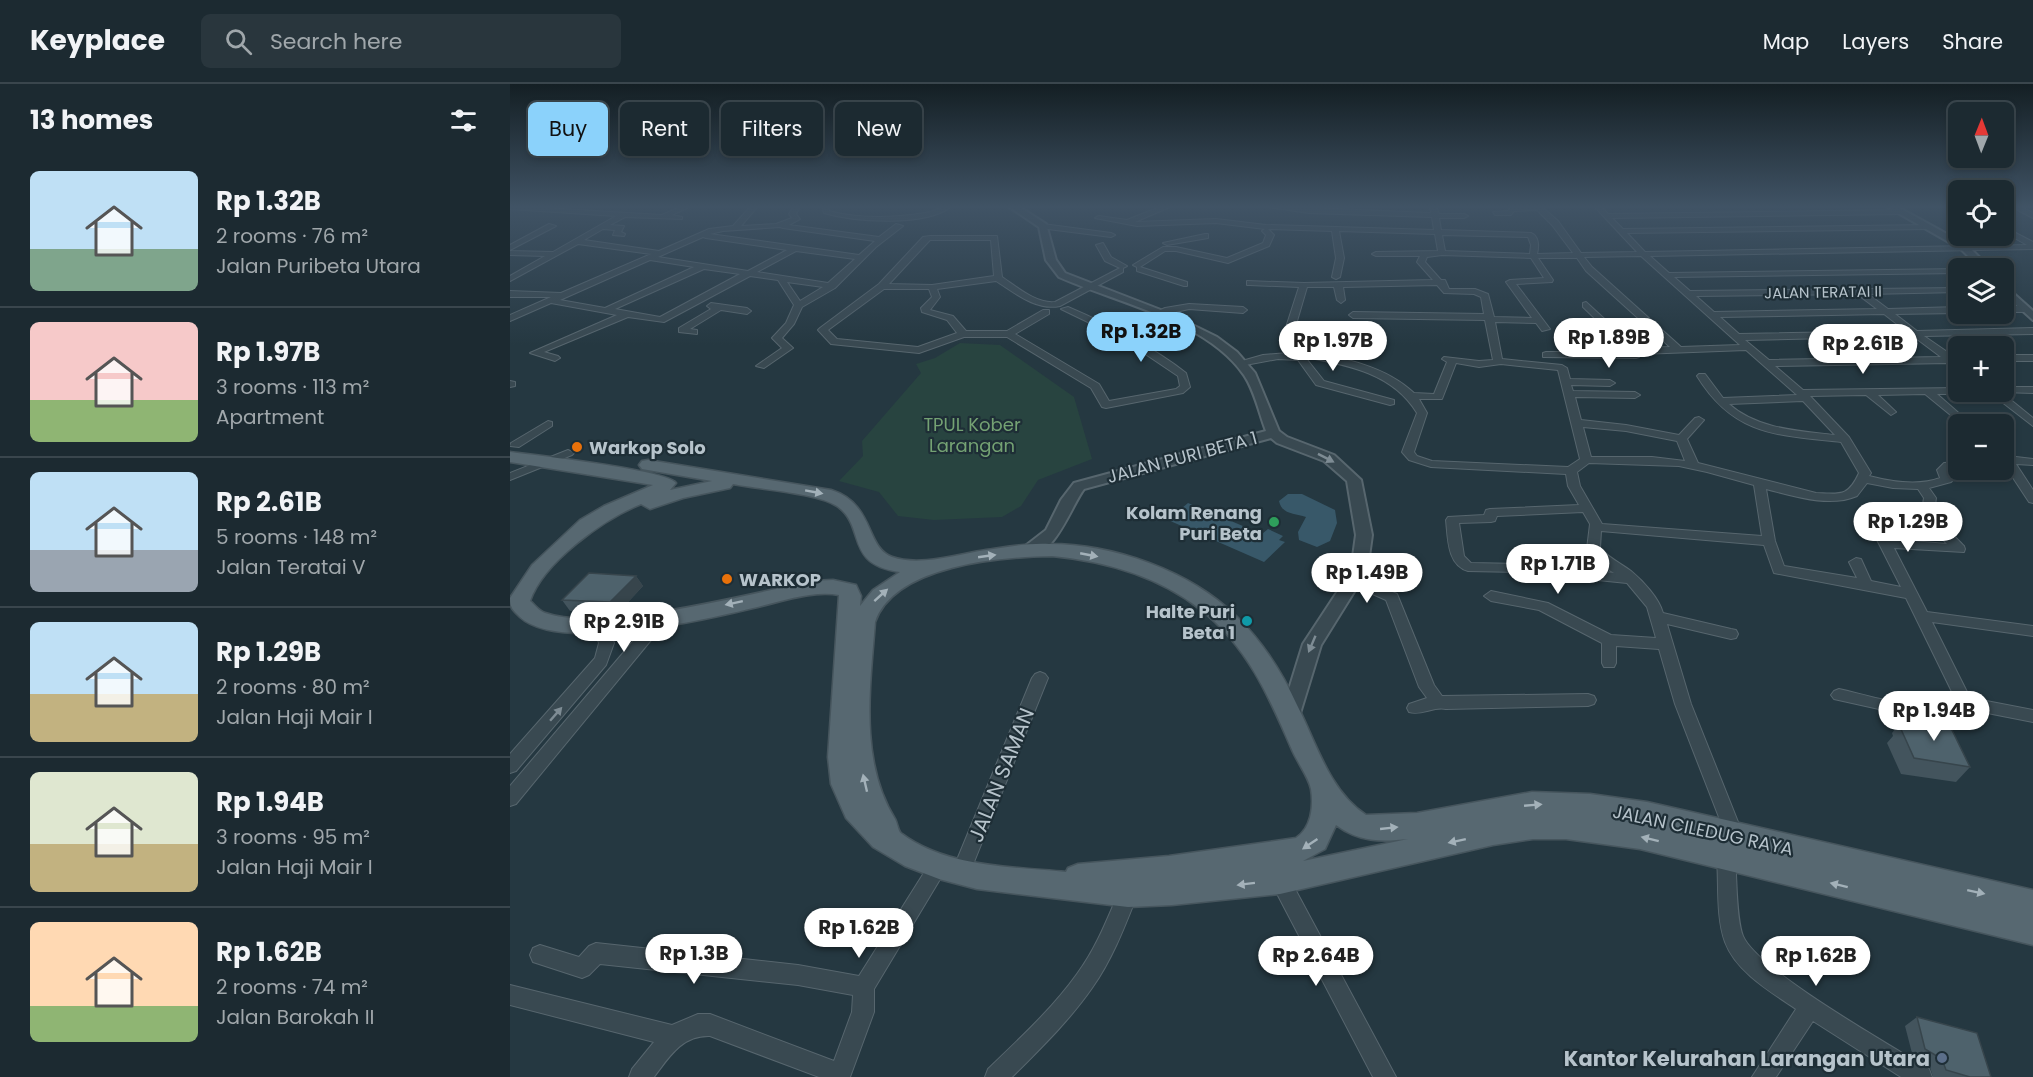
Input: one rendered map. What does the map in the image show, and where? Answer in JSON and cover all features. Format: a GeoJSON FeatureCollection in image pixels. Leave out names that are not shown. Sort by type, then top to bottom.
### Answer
{"type":"FeatureCollection","features":[{"type":"Feature","properties":{"kind":"main road"},"geometry":{"type":"LineString","coordinates":[[512,449],[568,453],[635,469]]}},
{"type":"Feature","properties":{"kind":"main road"},"geometry":{"type":"LineString","coordinates":[[512,449],[546,462],[635,469]]}},
{"type":"Feature","properties":{"kind":"main road","name":"JALAN CILEDUG RAYA"},"geometry":{"type":"LineString","coordinates":[[635,469],[669,475],[756,482],[840,499],[852,509],[872,553],[881,561],[899,565],[1030,551],[1064,551],[1118,562],[1196,596],[1224,617],[1247,643],[1270,676],[1291,715],[1324,791],[1347,819],[1360,826],[1375,830],[1533,804],[1586,805],[1647,814],[1731,848]]}},
{"type":"Feature","properties":{"kind":"main road"},"geometry":{"type":"LineString","coordinates":[[667,618],[600,625],[551,624],[534,619],[523,610],[519,603],[522,593],[558,553],[597,518],[664,487],[669,475]]}},
{"type":"Feature","properties":{"kind":"main road"},"geometry":{"type":"LineString","coordinates":[[558,553],[620,516],[662,498],[706,486],[756,482]]}},
{"type":"Feature","properties":{"kind":"main road"},"geometry":{"type":"LineString","coordinates":[[904,851],[873,809],[863,773],[859,727],[864,622],[873,603],[890,587],[943,562]]}},
{"type":"Feature","properties":{"kind":"main road","name":"JALAN CILEDUG RAYA"},"geometry":{"type":"LineString","coordinates":[[667,618],[812,588],[841,588],[849,593],[842,774],[851,801],[866,822],[883,838],[904,851],[950,869],[1028,882],[1128,892],[1212,888],[1280,880],[1493,833],[1551,826],[1731,848],[1892,885],[1959,912],[2033,930]]}},
{"type":"Feature","properties":{"kind":"main road"},"geometry":{"type":"LineString","coordinates":[[1028,882],[1169,869],[1299,850],[1316,841],[1322,832],[1324,791]]}},
{"type":"Feature","properties":{"kind":"main road"},"geometry":{"type":"LineString","coordinates":[[1940,884],[1951,905],[1959,912]]}},
{"type":"Feature","properties":{"kind":"main road","name":"JALAN CILEDUG RAYA"},"geometry":{"type":"LineString","coordinates":[[1892,885],[1940,884],[2033,904]]}},
{"type":"Feature","properties":{"kind":"street"},"geometry":{"type":"LineString","coordinates":[[510,253],[540,252]]}},
{"type":"Feature","properties":{"kind":"street"},"geometry":{"type":"LineString","coordinates":[[510,279],[555,252]]}},
{"type":"Feature","properties":{"kind":"street"},"geometry":{"type":"LineString","coordinates":[[649,252],[660,254]]}},
{"type":"Feature","properties":{"kind":"street"},"geometry":{"type":"LineString","coordinates":[[510,318],[664,252]]}},
{"type":"Feature","properties":{"kind":"street"},"geometry":{"type":"LineString","coordinates":[[551,301],[662,320],[788,252]]}},
{"type":"Feature","properties":{"kind":"street"},"geometry":{"type":"LineString","coordinates":[[821,252],[858,257]]}},
{"type":"Feature","properties":{"kind":"street"},"geometry":{"type":"LineString","coordinates":[[761,366],[788,348],[777,338],[790,324],[798,305],[832,286],[863,252]]}},
{"type":"Feature","properties":{"kind":"street"},"geometry":{"type":"LineString","coordinates":[[914,252],[882,286],[824,328],[827,336],[834,342],[919,350],[963,334],[1009,334],[1123,269],[1139,267],[1184,284]]}},
{"type":"Feature","properties":{"kind":"street"},"geometry":{"type":"LineString","coordinates":[[995,252],[998,278]]}},
{"type":"Feature","properties":{"kind":"street"},"geometry":{"type":"LineString","coordinates":[[1049,252],[1051,260],[1059,272],[1092,288],[1162,315],[1206,337],[1240,363],[1255,383],[1273,433]]}},
{"type":"Feature","properties":{"kind":"street"},"geometry":{"type":"LineString","coordinates":[[1104,252],[1108,259],[1123,269]]}},
{"type":"Feature","properties":{"kind":"street"},"geometry":{"type":"LineString","coordinates":[[1139,267],[1155,252]]}},
{"type":"Feature","properties":{"kind":"street"},"geometry":{"type":"LineString","coordinates":[[1191,252],[1231,261],[1249,252]]}},
{"type":"Feature","properties":{"kind":"street"},"geometry":{"type":"LineString","coordinates":[[1339,252],[1337,281],[1341,300]]}},
{"type":"Feature","properties":{"kind":"street"},"geometry":{"type":"LineString","coordinates":[[1376,254],[1406,252]]}},
{"type":"Feature","properties":{"kind":"street"},"geometry":{"type":"LineString","coordinates":[[1429,252],[1422,258],[1424,268],[1442,282],[1448,291],[1475,292],[1485,296],[1498,362]]}},
{"type":"Feature","properties":{"kind":"street"},"geometry":{"type":"LineString","coordinates":[[1458,252],[1533,256],[1696,252]]}},
{"type":"Feature","properties":{"kind":"street"},"geometry":{"type":"LineString","coordinates":[[1353,315],[1489,318],[1543,325],[1510,282],[1549,280],[1533,256],[1533,252]]}},
{"type":"Feature","properties":{"kind":"street"},"geometry":{"type":"LineString","coordinates":[[1574,252],[1589,269],[1679,350]]}},
{"type":"Feature","properties":{"kind":"street"},"geometry":{"type":"LineString","coordinates":[[1807,252],[1948,356]]}},
{"type":"Feature","properties":{"kind":"street"},"geometry":{"type":"LineString","coordinates":[[1414,396],[1422,413],[1408,452],[1418,460],[1431,464],[1571,471],[1586,460],[1665,461],[1693,465],[1759,481],[1794,493],[1852,495],[1865,473],[1845,438],[1804,396],[1642,253]]}},
{"type":"Feature","properties":{"kind":"street"},"geometry":{"type":"LineString","coordinates":[[650,258],[832,286]]}},
{"type":"Feature","properties":{"kind":"street"},"geometry":{"type":"LineString","coordinates":[[605,311],[702,266]]}},
{"type":"Feature","properties":{"kind":"street"},"geometry":{"type":"LineString","coordinates":[[1666,275],[1948,271]]}},
{"type":"Feature","properties":{"kind":"street"},"geometry":{"type":"LineString","coordinates":[[781,278],[798,305]]}},
{"type":"Feature","properties":{"kind":"street"},"geometry":{"type":"LineString","coordinates":[[882,286],[932,287],[998,278],[1026,297],[1094,320],[1170,364],[1183,375],[1185,387],[1179,391],[1106,405],[1095,386],[1009,334]]}},
{"type":"Feature","properties":{"kind":"street"},"geometry":{"type":"LineString","coordinates":[[1250,283],[1304,285],[1337,281],[1442,282]]}},
{"type":"Feature","properties":{"kind":"street"},"geometry":{"type":"LineString","coordinates":[[1304,285],[1285,346],[1288,353],[1301,358],[1320,383],[1390,402]]}},
{"type":"Feature","properties":{"kind":"street"},"geometry":{"type":"LineString","coordinates":[[932,287],[936,299],[925,308],[926,312],[950,318],[963,334]]}},
{"type":"Feature","properties":{"kind":"street","name":"JALAN TERATAI II"},"geometry":{"type":"LineString","coordinates":[[1688,294],[1948,290]]}},
{"type":"Feature","properties":{"kind":"street"},"geometry":{"type":"LineString","coordinates":[[510,294],[564,295]]}},
{"type":"Feature","properties":{"kind":"street"},"geometry":{"type":"LineString","coordinates":[[2014,299],[2033,317]]}},
{"type":"Feature","properties":{"kind":"street"},"geometry":{"type":"LineString","coordinates":[[694,303],[747,311]]}},
{"type":"Feature","properties":{"kind":"street"},"geometry":{"type":"LineString","coordinates":[[1240,363],[1288,353],[1375,371],[1414,396],[1438,398],[1450,360],[1479,364],[1546,356],[1636,355],[1586,305]]}},
{"type":"Feature","properties":{"kind":"street"},"geometry":{"type":"LineString","coordinates":[[694,332],[682,330],[720,307]]}},
{"type":"Feature","properties":{"kind":"street"},"geometry":{"type":"LineString","coordinates":[[1162,315],[1185,307],[1243,310]]}},
{"type":"Feature","properties":{"kind":"street"},"geometry":{"type":"LineString","coordinates":[[2014,309],[2024,309]]}},
{"type":"Feature","properties":{"kind":"street"},"geometry":{"type":"LineString","coordinates":[[1712,315],[1948,310]]}},
{"type":"Feature","properties":{"kind":"street"},"geometry":{"type":"LineString","coordinates":[[555,358],[535,353],[625,315]]}},
{"type":"Feature","properties":{"kind":"street"},"geometry":{"type":"LineString","coordinates":[[1737,337],[2033,331]]}},
{"type":"Feature","properties":{"kind":"street"},"geometry":{"type":"LineString","coordinates":[[1634,351],[1749,347]]}},
{"type":"Feature","properties":{"kind":"street"},"geometry":{"type":"LineString","coordinates":[[1546,356],[1562,368],[1586,460]]}},
{"type":"Feature","properties":{"kind":"street"},"geometry":{"type":"LineString","coordinates":[[2014,358],[2033,358]]}},
{"type":"Feature","properties":{"kind":"street"},"geometry":{"type":"LineString","coordinates":[[1766,363],[1948,362]]}},
{"type":"Feature","properties":{"kind":"street"},"geometry":{"type":"LineString","coordinates":[[1702,376],[1735,414],[1770,427],[1845,438]]}},
{"type":"Feature","properties":{"kind":"street"},"geometry":{"type":"LineString","coordinates":[[1569,388],[1610,383]]}},
{"type":"Feature","properties":{"kind":"street"},"geometry":{"type":"LineString","coordinates":[[1569,388],[1635,395]]}},
{"type":"Feature","properties":{"kind":"street"},"geometry":{"type":"LineString","coordinates":[[2014,390],[2033,390]]}},
{"type":"Feature","properties":{"kind":"street"},"geometry":{"type":"LineString","coordinates":[[1928,392],[1953,414]]}},
{"type":"Feature","properties":{"kind":"street"},"geometry":{"type":"LineString","coordinates":[[1722,401],[1870,393],[1948,392]]}},
{"type":"Feature","properties":{"kind":"street"},"geometry":{"type":"LineString","coordinates":[[1870,393],[1891,412]]}},
{"type":"Feature","properties":{"kind":"street"},"geometry":{"type":"LineString","coordinates":[[2007,402],[2033,423]]}},
{"type":"Feature","properties":{"kind":"street"},"geometry":{"type":"LineString","coordinates":[[1681,439],[1699,420]]}},
{"type":"Feature","properties":{"kind":"street"},"geometry":{"type":"LineString","coordinates":[[1575,423],[1626,428],[1681,439]]}},
{"type":"Feature","properties":{"kind":"street"},"geometry":{"type":"LineString","coordinates":[[512,449],[548,424]]}},
{"type":"Feature","properties":{"kind":"street","name":"JALAN PURI BETA 1"},"geometry":{"type":"LineString","coordinates":[[1030,551],[1053,533],[1068,500],[1079,486],[1273,433],[1282,440],[1329,458],[1353,480],[1364,535],[1359,572],[1312,644],[1291,715]]}},
{"type":"Feature","properties":{"kind":"street"},"geometry":{"type":"LineString","coordinates":[[1681,439],[1693,465]]}},
{"type":"Feature","properties":{"kind":"street"},"geometry":{"type":"LineString","coordinates":[[512,475],[568,453]]}},
{"type":"Feature","properties":{"kind":"street"},"geometry":{"type":"LineString","coordinates":[[2014,461],[2033,462]]}},
{"type":"Feature","properties":{"kind":"street"},"geometry":{"type":"LineString","coordinates":[[1863,478],[1920,484],[1947,480],[1942,470],[1948,465]]}},
{"type":"Feature","properties":{"kind":"street"},"geometry":{"type":"LineString","coordinates":[[1571,471],[1574,486],[1596,527],[1593,549],[1646,594],[1659,618],[1683,704],[1731,848],[1734,942],[1751,965],[1810,1007],[1921,1077]]}},
{"type":"Feature","properties":{"kind":"street"},"geometry":{"type":"LineString","coordinates":[[2014,475],[2033,500]]}},
{"type":"Feature","properties":{"kind":"street"},"geometry":{"type":"LineString","coordinates":[[1759,481],[1769,541],[1779,570],[1911,594]]}},
{"type":"Feature","properties":{"kind":"street"},"geometry":{"type":"LineString","coordinates":[[1886,543],[1959,549],[1930,512],[1928,502],[1930,498],[1920,484]]}},
{"type":"Feature","properties":{"kind":"street"},"geometry":{"type":"LineString","coordinates":[[1586,508],[1490,513],[1491,518],[1452,520],[1458,558],[1468,567],[1521,568],[1630,579]]}},
{"type":"Feature","properties":{"kind":"street"},"geometry":{"type":"LineString","coordinates":[[1876,526],[1961,696],[1967,700],[2033,716]]}},
{"type":"Feature","properties":{"kind":"street"},"geometry":{"type":"LineString","coordinates":[[1596,527],[1769,541]]}},
{"type":"Feature","properties":{"kind":"street"},"geometry":{"type":"LineString","coordinates":[[1856,562],[1866,584]]}},
{"type":"Feature","properties":{"kind":"street"},"geometry":{"type":"LineString","coordinates":[[1352,584],[1398,612],[1427,687],[1437,701]]}},
{"type":"Feature","properties":{"kind":"street"},"geometry":{"type":"LineString","coordinates":[[1491,596],[1543,606],[1609,640],[1666,644]]}},
{"type":"Feature","properties":{"kind":"street"},"geometry":{"type":"LineString","coordinates":[[1923,616],[2033,631]]}},
{"type":"Feature","properties":{"kind":"street"},"geometry":{"type":"LineString","coordinates":[[510,799],[651,630],[667,618]]}},
{"type":"Feature","properties":{"kind":"street"},"geometry":{"type":"LineString","coordinates":[[1659,618],[1731,634]]}},
{"type":"Feature","properties":{"kind":"street"},"geometry":{"type":"LineString","coordinates":[[510,766],[591,675],[608,648],[607,638],[600,625]]}},
{"type":"Feature","properties":{"kind":"street"},"geometry":{"type":"LineString","coordinates":[[1609,640],[1609,663]]}},
{"type":"Feature","properties":{"kind":"street"},"geometry":{"type":"LineString","coordinates":[[591,675],[616,674]]}},
{"type":"Feature","properties":{"kind":"street","name":"JALAN SAMAN"},"geometry":{"type":"LineString","coordinates":[[864,987],[950,869],[1040,678]]}},
{"type":"Feature","properties":{"kind":"street"},"geometry":{"type":"LineString","coordinates":[[1839,695],[1931,712],[1959,708],[1967,700]]}},
{"type":"Feature","properties":{"kind":"street"},"geometry":{"type":"LineString","coordinates":[[1414,708],[1437,701],[1446,704],[1588,700]]}},
{"type":"Feature","properties":{"kind":"street"},"geometry":{"type":"LineString","coordinates":[[535,738],[564,736]]}},
{"type":"Feature","properties":{"kind":"street"},"geometry":{"type":"LineString","coordinates":[[1280,880],[1384,1077]]}},
{"type":"Feature","properties":{"kind":"street"},"geometry":{"type":"LineString","coordinates":[[996,1077],[1063,1009],[1086,979],[1119,916],[1128,892]]}},
{"type":"Feature","properties":{"kind":"street"},"geometry":{"type":"LineString","coordinates":[[540,955],[582,968],[596,953],[658,963],[820,977],[864,987],[863,1012],[840,1075],[710,1025],[697,1023],[674,1036],[640,1077]]}},
{"type":"Feature","properties":{"kind":"street"},"geometry":{"type":"LineString","coordinates":[[510,995],[674,1036]]}},
{"type":"Feature","properties":{"kind":"street"},"geometry":{"type":"LineString","coordinates":[[1763,1077],[1810,1007]]}},
{"type":"Feature","properties":{"kind":"green space","name":"TPUL Kober Larangan"},"geometry":{"type":"Polygon","coordinates":[[[960,343],[1000,345],[1074,397],[1092,459],[1038,480],[1021,506],[1002,517],[934,520],[898,516],[879,492],[839,481],[863,456],[862,441],[921,373],[916,364],[935,358],[960,343]]]}},
{"type":"Feature","properties":{"kind":"water"},"geometry":{"type":"Polygon","coordinates":[[[1288,494],[1302,494],[1335,510],[1337,523],[1330,541],[1317,547],[1299,540],[1298,532],[1306,517],[1283,509],[1279,501],[1288,494]]]}},
{"type":"Feature","properties":{"kind":"water"},"geometry":{"type":"Polygon","coordinates":[[[1188,503],[1262,534],[1268,529],[1283,536],[1279,540],[1285,542],[1264,562],[1168,520],[1188,503]]]}},
{"type":"Feature","properties":{"kind":"building"},"geometry":{"type":"Polygon","coordinates":[[[589,573],[636,576],[610,602],[562,600],[589,573]]]}},
{"type":"Feature","properties":{"kind":"building"},"geometry":{"type":"Polygon","coordinates":[[[1904,718],[1949,724],[1970,767],[1914,758],[1900,727],[1909,728],[1904,718]]]}},
{"type":"Feature","properties":{"kind":"building"},"geometry":{"type":"Polygon","coordinates":[[[1917,1017],[1977,1033],[1991,1077],[1970,1077],[1946,1070],[1942,1059],[1925,1049],[1917,1017]]]}},
{"type":"Feature","properties":{"kind":"place","name":"Warkop Solo"},"geometry":{"type":"Point","coordinates":[577,447]}},
{"type":"Feature","properties":{"kind":"place","name":"Kolam Renang Puri Beta"},"geometry":{"type":"Point","coordinates":[1274,522]}},
{"type":"Feature","properties":{"kind":"place","name":"WARKOP"},"geometry":{"type":"Point","coordinates":[727,579]}},
{"type":"Feature","properties":{"kind":"place","name":"Halte Puri Beta 1"},"geometry":{"type":"Point","coordinates":[1247,621]}},
{"type":"Feature","properties":{"kind":"place","name":"Kantor Kelurahan Larangan Utara"},"geometry":{"type":"Point","coordinates":[1942,1058]}}]}
